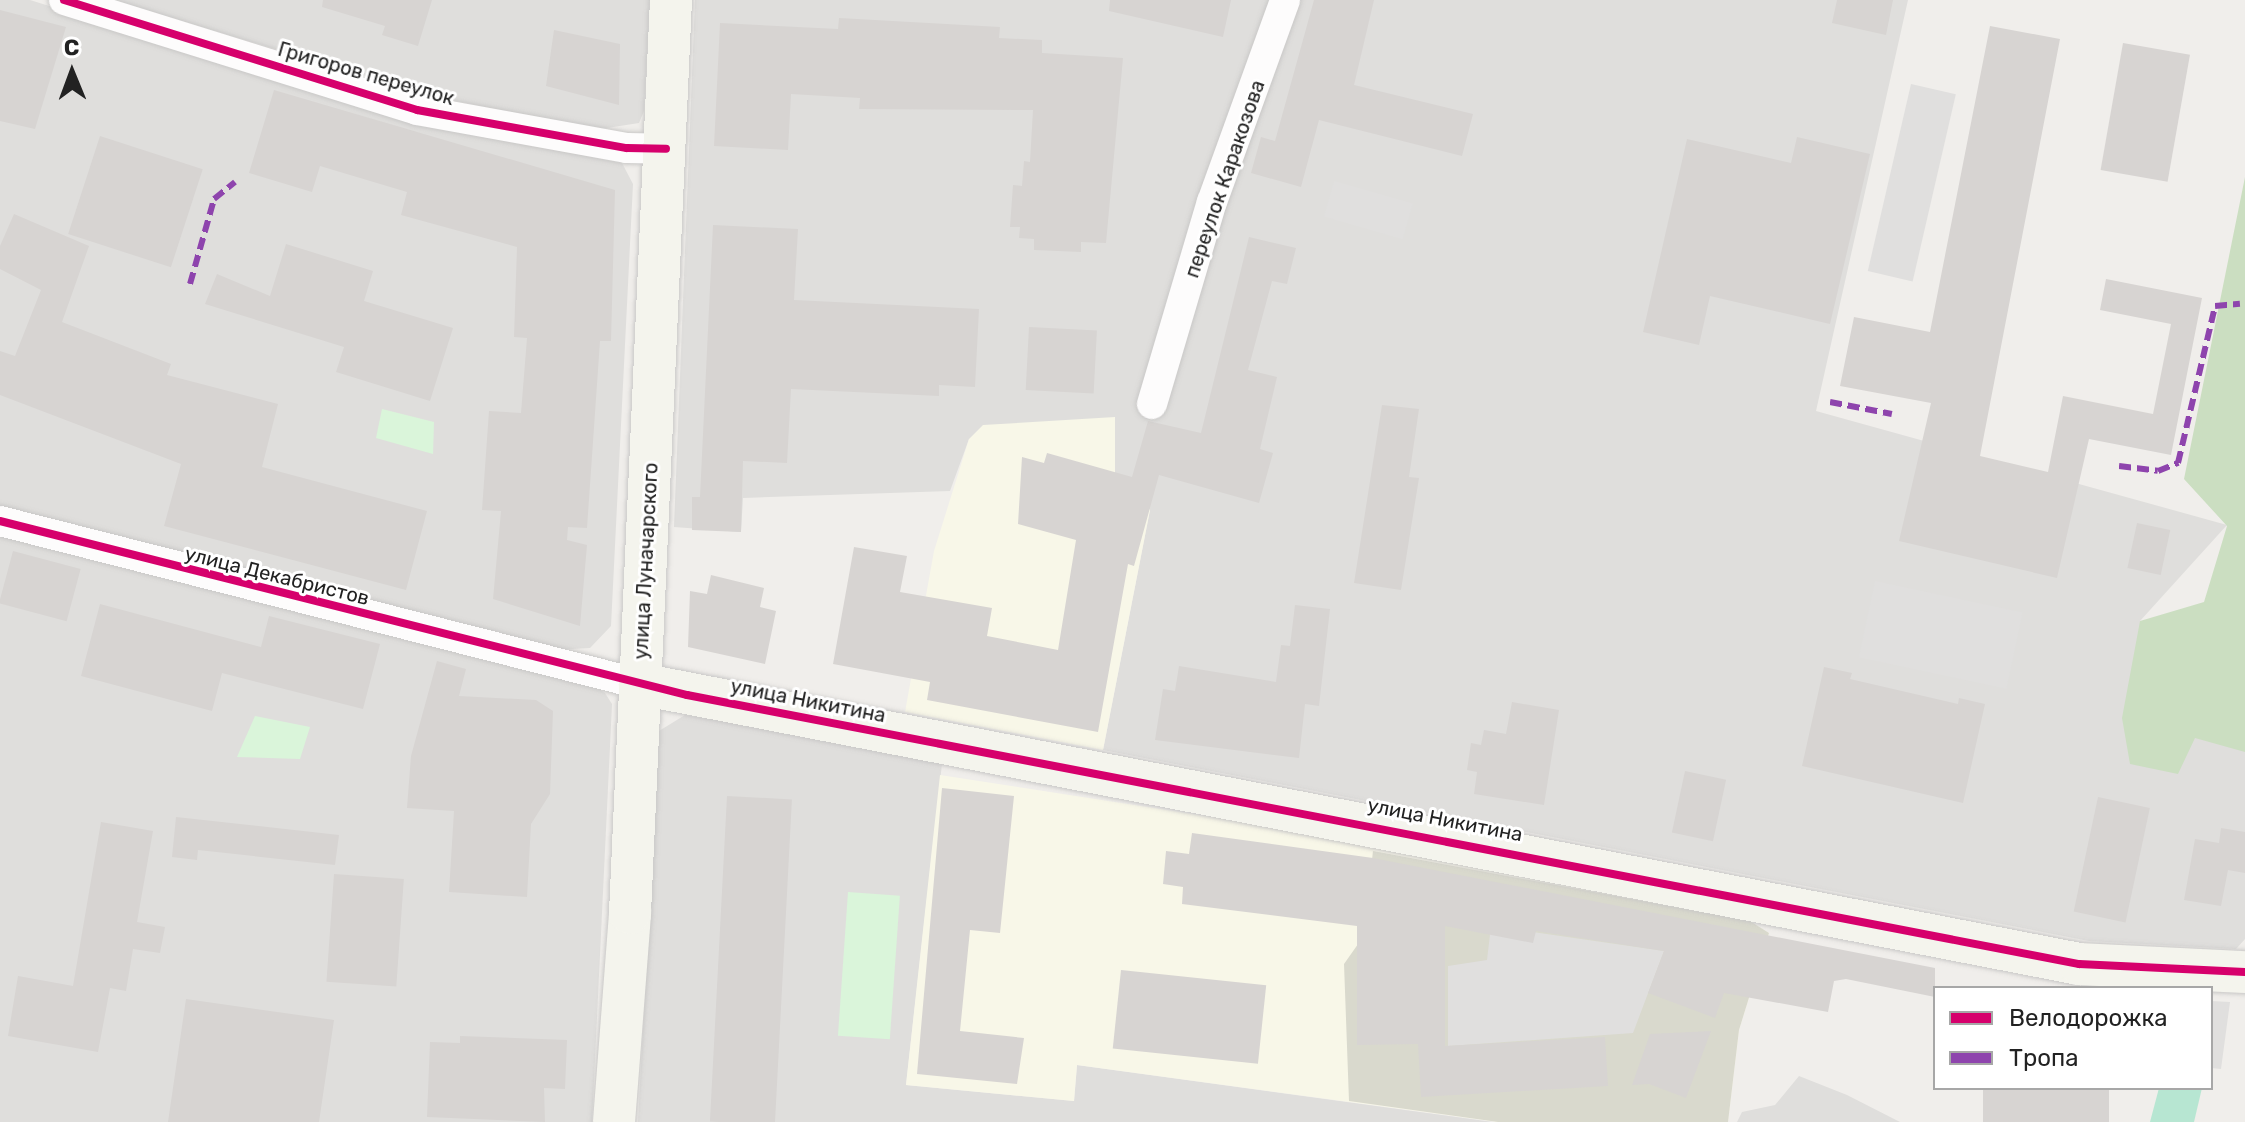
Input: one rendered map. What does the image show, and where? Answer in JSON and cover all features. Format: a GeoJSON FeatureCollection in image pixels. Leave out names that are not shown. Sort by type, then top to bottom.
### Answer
{"type":"FeatureCollection","features":[{"type":"Feature","properties":{"kind":"street","name":"Григоров переулок"},"geometry":{"type":"LineString","coordinates":[[64,0],[417,110],[627,148],[666,149]]}},
{"type":"Feature","properties":{"kind":"street","name":"улица Луначарского"},"geometry":{"type":"LineString","coordinates":[[614,1122],[640,684],[671,0]]}},
{"type":"Feature","properties":{"kind":"street","name":"переулок Каракозова"},"geometry":{"type":"LineString","coordinates":[[1152,404],[1212,202],[1285,0]]}},
{"type":"Feature","properties":{"kind":"street","name":"улица Декабристов"},"geometry":{"type":"LineString","coordinates":[[0,521],[640,684]]}},
{"type":"Feature","properties":{"kind":"street","name":"улица Никитина"},"geometry":{"type":"LineString","coordinates":[[640,684],[2079,964],[2245,972]]}},
{"type":"Feature","properties":{"kind":"shaded area"},"geometry":{"type":"Polygon","coordinates":[[[0,0],[30,0],[424,123],[622,163],[633,184],[611,626],[590,648],[552,650],[0,508],[0,0]]]}},
{"type":"Feature","properties":{"kind":"shaded area"},"geometry":{"type":"Polygon","coordinates":[[[113,0],[650,0],[644,111],[639,123],[594,130],[424,94],[113,0]]]}},
{"type":"Feature","properties":{"kind":"shaded area"},"geometry":{"type":"Polygon","coordinates":[[[695,0],[1908,0],[1816,411],[2227,525],[2140,621],[2245,713],[2245,939],[2236,949],[2089,941],[1103,750],[1150,510],[1115,475],[1115,418],[969,439],[950,491],[743,498],[741,532],[674,527],[695,0]]]}},
{"type":"Feature","properties":{"kind":"shaded area"},"geometry":{"type":"Polygon","coordinates":[[[1911,84],[1956,94],[1913,281],[1868,271],[1911,84]]]}},
{"type":"Feature","properties":{"kind":"shaded area"},"geometry":{"type":"Polygon","coordinates":[[[1334,181],[1413,204],[1403,239],[1324,217],[1334,181]]]}},
{"type":"Feature","properties":{"kind":"shaded area"},"geometry":{"type":"Polygon","coordinates":[[[1115,417],[1115,474],[1150,510],[1103,750],[905,712],[934,551],[969,439],[983,425],[1115,417]]]}},
{"type":"Feature","properties":{"kind":"shaded area"},"geometry":{"type":"Polygon","coordinates":[[[0,533],[593,685],[605,693],[612,704],[592,1122],[0,1122],[0,533]]]}},
{"type":"Feature","properties":{"kind":"shaded area"},"geometry":{"type":"Polygon","coordinates":[[[1875,581],[2023,612],[2006,689],[1859,657],[1875,581]]]}},
{"type":"Feature","properties":{"kind":"shaded area"},"geometry":{"type":"Polygon","coordinates":[[[685,715],[943,755],[906,1085],[1074,1101],[1077,1065],[1493,1122],[638,1122],[659,731],[685,715]]]}},
{"type":"Feature","properties":{"kind":"shaded area"},"geometry":{"type":"Polygon","coordinates":[[[940,775],[1374,842],[1750,921],[1769,933],[1739,1030],[1728,1122],[1498,1122],[1077,1065],[1074,1101],[906,1085],[940,775]]]}},
{"type":"Feature","properties":{"kind":"shaded area"},"geometry":{"type":"Polygon","coordinates":[[[1373,851],[1750,921],[1769,933],[1739,1030],[1728,1122],[1498,1122],[1349,1101],[1344,964],[1363,937],[1373,851]]]}},
{"type":"Feature","properties":{"kind":"shaded area"},"geometry":{"type":"Polygon","coordinates":[[[1491,926],[1664,951],[1633,1033],[1448,1046],[1448,966],[1487,960],[1491,926]]]}},
{"type":"Feature","properties":{"kind":"shaded area"},"geometry":{"type":"Polygon","coordinates":[[[2213,1001],[2230,1002],[2221,1069],[2213,1068],[2213,1001]]]}},
{"type":"Feature","properties":{"kind":"shaded area"},"geometry":{"type":"Polygon","coordinates":[[[1799,1076],[1847,1095],[1900,1122],[1737,1122],[1742,1112],[1775,1105],[1799,1076]]]}},
{"type":"Feature","properties":{"kind":"green space"},"geometry":{"type":"Polygon","coordinates":[[[2245,177],[2245,752],[2195,738],[2178,774],[2130,764],[2122,718],[2140,621],[2204,602],[2227,526],[2184,479],[2245,177]]]}},
{"type":"Feature","properties":{"kind":"green space"},"geometry":{"type":"Polygon","coordinates":[[[382,409],[434,422],[433,454],[376,438],[382,409]]]}},
{"type":"Feature","properties":{"kind":"green space"},"geometry":{"type":"Polygon","coordinates":[[[255,716],[310,727],[300,759],[237,757],[255,716]]]}},
{"type":"Feature","properties":{"kind":"green space"},"geometry":{"type":"Polygon","coordinates":[[[848,892],[900,896],[890,1039],[838,1036],[848,892]]]}},
{"type":"Feature","properties":{"kind":"green space"},"geometry":{"type":"Polygon","coordinates":[[[2158,1090],[2202,1090],[2194,1122],[2150,1122],[2158,1090]]]}},
{"type":"Feature","properties":{"kind":"building"},"geometry":{"type":"Polygon","coordinates":[[[323,0],[432,0],[418,46],[382,35],[385,26],[322,7],[323,0]]]}},
{"type":"Feature","properties":{"kind":"building"},"geometry":{"type":"Polygon","coordinates":[[[1110,0],[1231,0],[1223,37],[1109,11],[1110,0]]]}},
{"type":"Feature","properties":{"kind":"building"},"geometry":{"type":"Polygon","coordinates":[[[1314,0],[1374,0],[1354,85],[1473,114],[1462,156],[1319,120],[1301,187],[1251,173],[1261,137],[1275,141],[1314,0]]]}},
{"type":"Feature","properties":{"kind":"building"},"geometry":{"type":"Polygon","coordinates":[[[1837,0],[1893,0],[1886,35],[1832,23],[1837,0]]]}},
{"type":"Feature","properties":{"kind":"building"},"geometry":{"type":"Polygon","coordinates":[[[0,10],[66,27],[35,129],[0,121],[0,10]]]}},
{"type":"Feature","properties":{"kind":"building"},"geometry":{"type":"Polygon","coordinates":[[[839,18],[1000,27],[999,38],[1042,40],[1042,53],[1123,58],[1106,243],[1081,242],[1081,252],[1034,250],[1034,239],[1019,238],[1020,227],[1010,227],[1013,185],[1022,186],[1024,161],[1030,162],[1033,110],[859,109],[860,98],[791,94],[788,150],[714,146],[720,23],[838,29],[839,18]]]}},
{"type":"Feature","properties":{"kind":"building"},"geometry":{"type":"Polygon","coordinates":[[[1990,26],[2060,39],[1980,456],[2048,472],[2063,396],[2153,414],[2171,324],[2100,310],[2106,279],[2202,298],[2171,455],[2089,439],[2057,578],[1899,541],[1931,403],[1840,386],[1854,317],[1930,332],[1990,26]]]}},
{"type":"Feature","properties":{"kind":"building"},"geometry":{"type":"Polygon","coordinates":[[[554,30],[620,44],[619,105],[546,86],[554,30]]]}},
{"type":"Feature","properties":{"kind":"building"},"geometry":{"type":"Polygon","coordinates":[[[2123,43],[2190,55],[2168,182],[2101,170],[2123,43]]]}},
{"type":"Feature","properties":{"kind":"building"},"geometry":{"type":"Polygon","coordinates":[[[274,90],[615,190],[611,341],[600,341],[587,528],[568,527],[567,540],[587,545],[580,626],[493,599],[501,511],[482,510],[489,411],[521,413],[527,338],[514,337],[517,247],[401,215],[407,192],[320,166],[312,192],[249,173],[274,90]]]}},
{"type":"Feature","properties":{"kind":"building"},"geometry":{"type":"Polygon","coordinates":[[[100,136],[203,169],[171,267],[68,234],[100,136]]]}},
{"type":"Feature","properties":{"kind":"building"},"geometry":{"type":"Polygon","coordinates":[[[1797,137],[1870,154],[1830,324],[1710,296],[1699,345],[1643,332],[1687,139],[1791,163],[1797,137]]]}},
{"type":"Feature","properties":{"kind":"building"},"geometry":{"type":"Polygon","coordinates":[[[14,214],[89,246],[62,322],[171,364],[167,375],[278,404],[262,467],[427,511],[406,590],[164,526],[181,464],[0,395],[0,351],[15,356],[41,290],[0,269],[0,246],[14,214]]]}},
{"type":"Feature","properties":{"kind":"building"},"geometry":{"type":"Polygon","coordinates":[[[713,225],[798,229],[794,300],[979,309],[975,387],[939,385],[939,396],[791,389],[787,463],[743,461],[741,532],[692,530],[692,497],[700,497],[713,225]]]}},
{"type":"Feature","properties":{"kind":"building"},"geometry":{"type":"Polygon","coordinates":[[[1249,237],[1296,248],[1287,284],[1272,281],[1248,370],[1277,377],[1260,449],[1273,453],[1259,503],[1159,475],[1134,566],[1128,564],[1098,732],[927,700],[930,682],[833,664],[854,547],[907,556],[900,592],[992,608],[987,636],[1058,650],[1076,540],[1018,524],[1022,457],[1044,463],[1047,453],[1132,477],[1148,421],[1201,433],[1249,237]]]}},
{"type":"Feature","properties":{"kind":"building"},"geometry":{"type":"Polygon","coordinates":[[[286,244],[373,271],[364,301],[453,328],[430,401],[336,372],[344,347],[205,304],[217,274],[270,296],[286,244]]]}},
{"type":"Feature","properties":{"kind":"building"},"geometry":{"type":"Polygon","coordinates":[[[1029,327],[1097,331],[1094,393],[1026,390],[1029,327]]]}},
{"type":"Feature","properties":{"kind":"building"},"geometry":{"type":"Polygon","coordinates":[[[1382,405],[1419,409],[1409,477],[1419,478],[1401,590],[1354,583],[1382,405]]]}},
{"type":"Feature","properties":{"kind":"building"},"geometry":{"type":"Polygon","coordinates":[[[2137,523],[2170,530],[2161,575],[2127,568],[2137,523]]]}},
{"type":"Feature","properties":{"kind":"building"},"geometry":{"type":"Polygon","coordinates":[[[13,551],[81,569],[67,621],[0,603],[13,551]]]}},
{"type":"Feature","properties":{"kind":"building"},"geometry":{"type":"Polygon","coordinates":[[[711,575],[764,588],[760,607],[776,611],[765,664],[688,647],[690,591],[707,594],[711,575]]]}},
{"type":"Feature","properties":{"kind":"building"},"geometry":{"type":"Polygon","coordinates":[[[100,604],[261,647],[269,616],[380,644],[363,709],[222,673],[212,711],[81,676],[100,604]]]}},
{"type":"Feature","properties":{"kind":"building"},"geometry":{"type":"Polygon","coordinates":[[[1295,605],[1330,609],[1319,706],[1305,704],[1299,758],[1155,740],[1163,689],[1175,691],[1179,666],[1276,682],[1281,645],[1290,646],[1295,605]]]}},
{"type":"Feature","properties":{"kind":"building"},"geometry":{"type":"Polygon","coordinates":[[[437,661],[466,669],[459,696],[536,700],[553,711],[550,794],[531,824],[527,897],[449,892],[454,811],[407,808],[411,756],[437,661]]]}},
{"type":"Feature","properties":{"kind":"building"},"geometry":{"type":"Polygon","coordinates":[[[1824,667],[1852,673],[1850,679],[1958,704],[1959,698],[1985,704],[1963,803],[1802,766],[1824,667]]]}},
{"type":"Feature","properties":{"kind":"building"},"geometry":{"type":"Polygon","coordinates":[[[1512,702],[1559,710],[1544,805],[1474,794],[1477,772],[1467,770],[1471,743],[1481,745],[1484,730],[1506,734],[1512,702]]]}},
{"type":"Feature","properties":{"kind":"building"},"geometry":{"type":"Polygon","coordinates":[[[1685,771],[1726,780],[1713,841],[1672,833],[1685,771]]]}},
{"type":"Feature","properties":{"kind":"building"},"geometry":{"type":"Polygon","coordinates":[[[942,788],[1014,796],[1000,933],[970,930],[960,1031],[1024,1038],[1017,1084],[917,1074],[942,788]]]}},
{"type":"Feature","properties":{"kind":"building"},"geometry":{"type":"Polygon","coordinates":[[[727,796],[792,799],[775,1122],[710,1122],[727,796]]]}},
{"type":"Feature","properties":{"kind":"building"},"geometry":{"type":"Polygon","coordinates":[[[2098,797],[2150,808],[2126,922],[2074,911],[2098,797]]]}},
{"type":"Feature","properties":{"kind":"building"},"geometry":{"type":"Polygon","coordinates":[[[176,817],[339,835],[335,865],[198,850],[197,860],[172,857],[176,817]]]}},
{"type":"Feature","properties":{"kind":"building"},"geometry":{"type":"Polygon","coordinates":[[[101,822],[153,831],[137,922],[165,927],[160,953],[133,949],[126,991],[110,988],[98,1052],[8,1036],[18,976],[73,986],[101,822]]]}},
{"type":"Feature","properties":{"kind":"building"},"geometry":{"type":"Polygon","coordinates":[[[2221,828],[2245,832],[2245,873],[2228,870],[2221,906],[2184,900],[2195,839],[2219,843],[2221,828]]]}},
{"type":"Feature","properties":{"kind":"building"},"geometry":{"type":"Polygon","coordinates":[[[1192,833],[1373,858],[1935,968],[1935,986],[1933,997],[1846,979],[1834,981],[1828,1012],[1724,993],[1715,1018],[1648,993],[1664,951],[1536,931],[1533,943],[1445,926],[1445,1046],[1605,1037],[1608,1086],[1421,1097],[1418,1044],[1357,1045],[1357,926],[1182,904],[1183,887],[1163,884],[1166,851],[1189,854],[1192,833]]]}},
{"type":"Feature","properties":{"kind":"building"},"geometry":{"type":"Polygon","coordinates":[[[334,874],[404,879],[396,987],[326,982],[334,874]]]}},
{"type":"Feature","properties":{"kind":"building"},"geometry":{"type":"Polygon","coordinates":[[[1121,970],[1266,985],[1258,1064],[1113,1049],[1121,970]]]}},
{"type":"Feature","properties":{"kind":"building"},"geometry":{"type":"Polygon","coordinates":[[[186,999],[334,1020],[319,1122],[168,1122],[186,999]]]}},
{"type":"Feature","properties":{"kind":"building"},"geometry":{"type":"Polygon","coordinates":[[[1711,1031],[1686,1098],[1649,1084],[1632,1085],[1650,1034],[1711,1031]]]}},
{"type":"Feature","properties":{"kind":"building"},"geometry":{"type":"Polygon","coordinates":[[[460,1036],[567,1040],[565,1089],[544,1088],[545,1122],[427,1117],[430,1042],[460,1043],[460,1036]]]}},
{"type":"Feature","properties":{"kind":"building"},"geometry":{"type":"Polygon","coordinates":[[[1983,1090],[2109,1090],[2109,1122],[1983,1122],[1983,1090]]]}},
{"type":"Feature","properties":{"kind":"marked path"},"geometry":{"type":"LineString","coordinates":[[190,284],[214,199],[235,182]]}},
{"type":"Feature","properties":{"kind":"marked path"},"geometry":{"type":"LineString","coordinates":[[2119,466],[2158,471],[2178,463],[2215,306],[2240,304]]}},
{"type":"Feature","properties":{"kind":"marked path"},"geometry":{"type":"LineString","coordinates":[[1830,402],[1892,414]]}},
{"type":"Feature","properties":{"kind":"cycle path"},"geometry":{"type":"LineString","coordinates":[[64,0],[417,110],[627,148],[666,149]]}},
{"type":"Feature","properties":{"kind":"cycle path"},"geometry":{"type":"LineString","coordinates":[[0,521],[687,695],[2079,964],[2245,972]]}}]}
